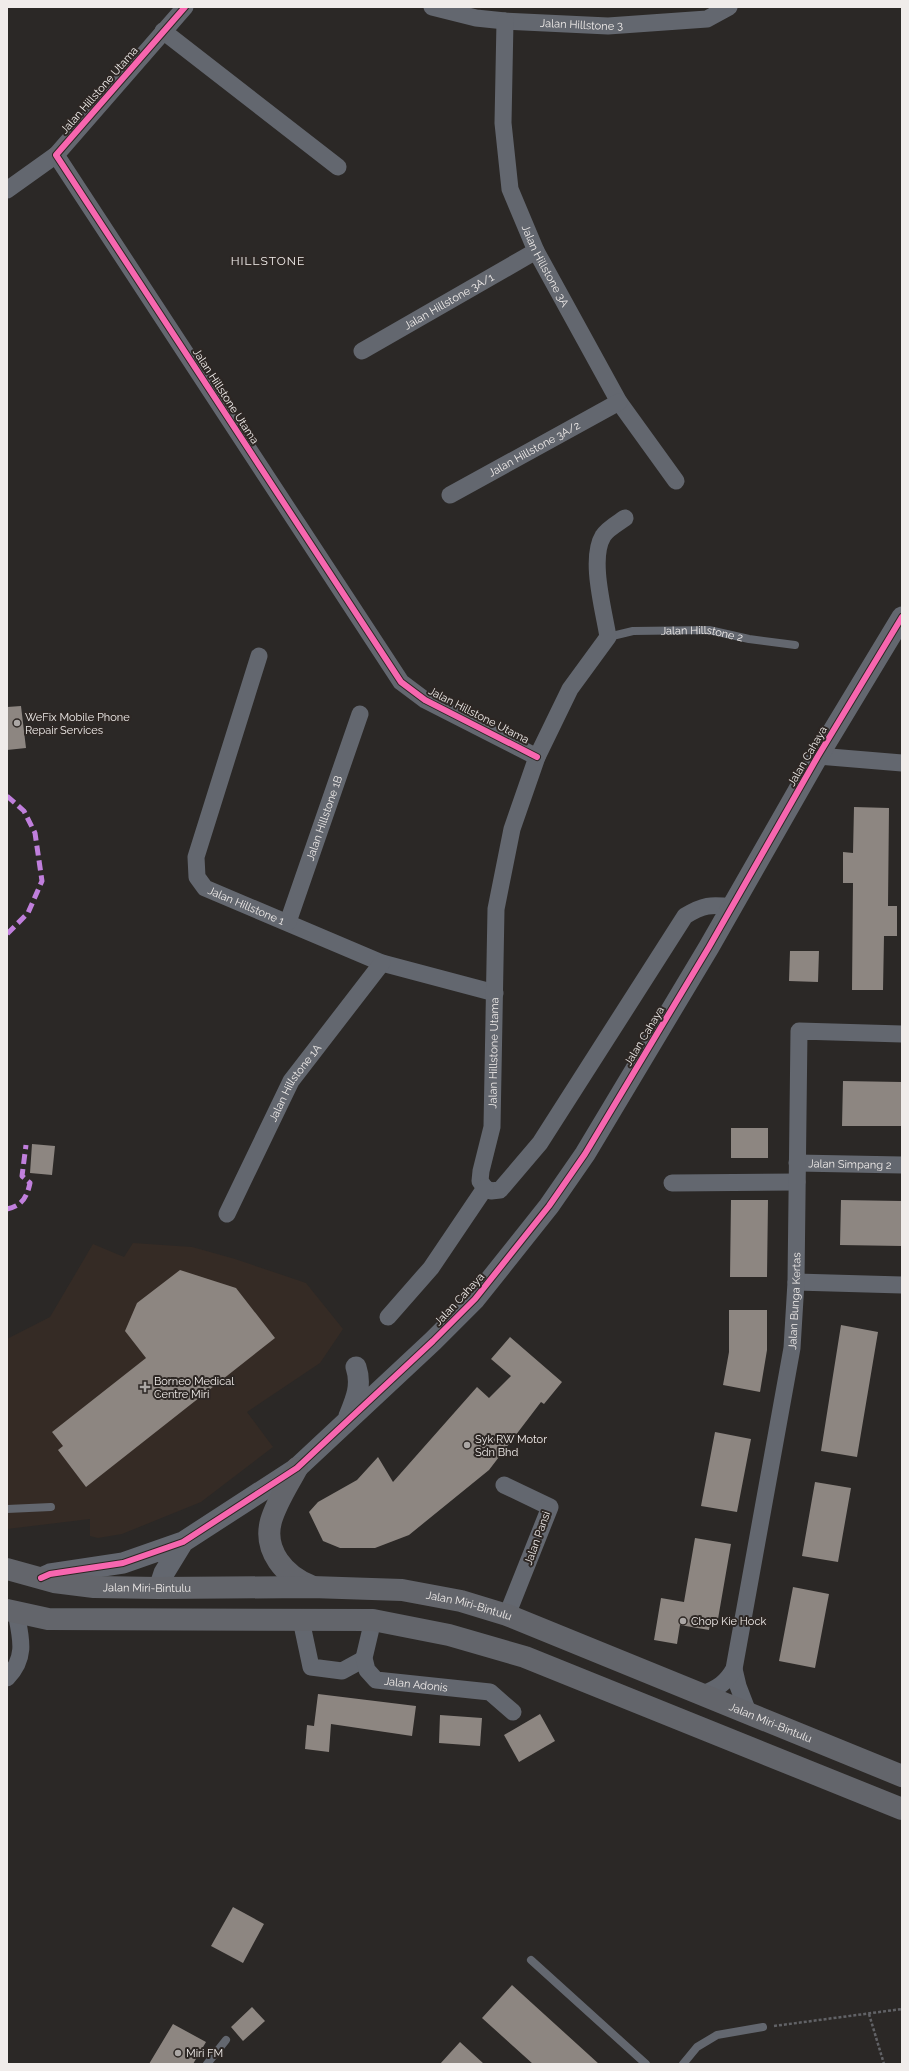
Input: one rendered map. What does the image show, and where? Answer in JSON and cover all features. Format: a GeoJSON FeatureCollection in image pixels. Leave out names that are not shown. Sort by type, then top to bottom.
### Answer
{"type":"FeatureCollection","features":[{"type":"Feature","properties":{"kind":"highway"},"geometry":{"type":"LineString","coordinates":[[297,1468],[271,1521],[270,1540],[272,1549],[281,1566],[295,1579],[312,1587]]}},
{"type":"Feature","properties":{"kind":"highway","name":"Jalan Miri-Bintulu"},"geometry":{"type":"LineString","coordinates":[[7,1569],[40,1578],[94,1587],[312,1587],[402,1590],[461,1601],[508,1615],[902,1776]]}},
{"type":"Feature","properties":{"kind":"highway"},"geometry":{"type":"LineString","coordinates":[[159,1588],[163,1596],[175,1604],[236,1621]]}},
{"type":"Feature","properties":{"kind":"highway"},"geometry":{"type":"LineString","coordinates":[[12,1611],[48,1619],[236,1621],[373,1620],[448,1635],[525,1657],[902,1809]]}},
{"type":"Feature","properties":{"kind":"street","name":"Jalan Hillstone Utama"},"geometry":{"type":"LineString","coordinates":[[185,7],[56,155],[401,682],[424,700],[537,757],[512,829],[496,909],[492,1128],[480,1171],[480,1181],[484,1188]]}},
{"type":"Feature","properties":{"kind":"street","name":"Jalan Hillstone 3"},"geometry":{"type":"LineString","coordinates":[[432,7],[476,18],[505,21],[608,26],[707,19],[729,7]]}},
{"type":"Feature","properties":{"kind":"street","name":"Jalan Hillstone 3A"},"geometry":{"type":"LineString","coordinates":[[505,21],[503,122],[510,189],[536,252],[618,402],[676,481]]}},
{"type":"Feature","properties":{"kind":"street"},"geometry":{"type":"LineString","coordinates":[[164,30],[338,168]]}},
{"type":"Feature","properties":{"kind":"street"},"geometry":{"type":"LineString","coordinates":[[7,190],[56,155]]}},
{"type":"Feature","properties":{"kind":"street","name":"Jalan Hillstone 3A/1"},"geometry":{"type":"LineString","coordinates":[[362,351],[536,252]]}},
{"type":"Feature","properties":{"kind":"street","name":"Jalan Hillstone 3A/2"},"geometry":{"type":"LineString","coordinates":[[450,495],[618,402]]}},
{"type":"Feature","properties":{"kind":"street"},"geometry":{"type":"LineString","coordinates":[[537,757],[570,689],[608,637],[597,565],[598,549],[603,535],[625,518]]}},
{"type":"Feature","properties":{"kind":"street","name":"Jalan Cahaya"},"geometry":{"type":"LineString","coordinates":[[183,1542],[297,1468],[433,1341],[474,1298],[549,1206],[614,1106],[732,907],[818,756],[902,617]]}},
{"type":"Feature","properties":{"kind":"street","name":"Jalan Hillstone 1"},"geometry":{"type":"LineString","coordinates":[[259,656],[196,857],[197,877],[205,888],[382,963],[495,994]]}},
{"type":"Feature","properties":{"kind":"street","name":"Jalan Hillstone 1B"},"geometry":{"type":"LineString","coordinates":[[288,922],[360,714]]}},
{"type":"Feature","properties":{"kind":"street"},"geometry":{"type":"LineString","coordinates":[[818,756],[902,763]]}},
{"type":"Feature","properties":{"kind":"street"},"geometry":{"type":"LineString","coordinates":[[388,1317],[431,1268],[484,1188],[491,1191],[500,1190],[540,1143],[685,916],[700,907],[714,904],[732,907]]}},
{"type":"Feature","properties":{"kind":"street","name":"Jalan Hillstone 1A"},"geometry":{"type":"LineString","coordinates":[[227,1214],[290,1081],[382,963]]}},
{"type":"Feature","properties":{"kind":"street","name":"Jalan Bunga Kertas"},"geometry":{"type":"LineString","coordinates":[[703,1694],[720,1687],[728,1680],[734,1668],[792,1348],[796,1282],[799,1031],[902,1034]]}},
{"type":"Feature","properties":{"kind":"street","name":"Jalan Simpang 2"},"geometry":{"type":"LineString","coordinates":[[797,1163],[902,1165]]}},
{"type":"Feature","properties":{"kind":"street"},"geometry":{"type":"LineString","coordinates":[[672,1183],[796,1182]]}},
{"type":"Feature","properties":{"kind":"street"},"geometry":{"type":"LineString","coordinates":[[796,1282],[902,1285]]}},
{"type":"Feature","properties":{"kind":"street"},"geometry":{"type":"LineString","coordinates":[[346,1422],[359,1388],[360,1378],[356,1367]]}},
{"type":"Feature","properties":{"kind":"street","name":"Jalan Pansi"},"geometry":{"type":"LineString","coordinates":[[504,1484],[550,1507],[508,1615]]}},
{"type":"Feature","properties":{"kind":"street"},"geometry":{"type":"LineString","coordinates":[[40,1578],[57,1572],[123,1563],[183,1542]]}},
{"type":"Feature","properties":{"kind":"street"},"geometry":{"type":"LineString","coordinates":[[159,1588],[164,1573],[183,1542]]}},
{"type":"Feature","properties":{"kind":"street"},"geometry":{"type":"LineString","coordinates":[[7,1678],[13,1672],[20,1656],[22,1645],[12,1611]]}},
{"type":"Feature","properties":{"kind":"street"},"geometry":{"type":"LineString","coordinates":[[301,1620],[311,1667],[342,1671],[364,1659],[373,1620]]}},
{"type":"Feature","properties":{"kind":"street","name":"Jalan Adonis"},"geometry":{"type":"LineString","coordinates":[[364,1659],[367,1670],[376,1680],[490,1692],[514,1712]]}},
{"type":"Feature","properties":{"kind":"street","name":"Jalan Bunga Kertas"},"geometry":{"type":"LineString","coordinates":[[734,1668],[738,1686],[748,1712]]}},
{"type":"Feature","properties":{"kind":"lane","name":"Jalan Hillstone 2"},"geometry":{"type":"LineString","coordinates":[[608,637],[633,631],[709,630],[749,639],[795,645]]}},
{"type":"Feature","properties":{"kind":"lane"},"geometry":{"type":"LineString","coordinates":[[7,1509],[51,1507]]}},
{"type":"Feature","properties":{"kind":"lane"},"geometry":{"type":"LineString","coordinates":[[531,1960],[646,2064]]}},
{"type":"Feature","properties":{"kind":"lane"},"geometry":{"type":"LineString","coordinates":[[683,2064],[697,2047],[717,2035],[764,2027]]}},
{"type":"Feature","properties":{"kind":"lane"},"geometry":{"type":"LineString","coordinates":[[207,2064],[226,2040]]}},
{"type":"Feature","properties":{"kind":"path"},"geometry":{"type":"LineString","coordinates":[[764,2027],[902,2009]]}},
{"type":"Feature","properties":{"kind":"path"},"geometry":{"type":"LineString","coordinates":[[869,2014],[884,2064]]}},
{"type":"Feature","properties":{"kind":"shaded area","name":"Borneo Medical Centre Miri"},"geometry":{"type":"Polygon","coordinates":[[[133,1243],[192,1247],[235,1259],[306,1283],[343,1329],[320,1363],[247,1412],[273,1447],[201,1502],[122,1534],[98,1538],[90,1536],[90,1519],[7,1529],[7,1339],[50,1317],[93,1244],[124,1257],[133,1243]]]}},
{"type":"Feature","properties":{"kind":"building","name":"WeFix Mobile Phone Repair Services"},"geometry":{"type":"Polygon","coordinates":[[[21,706],[26,748],[7,750],[7,707],[21,706]]]}},
{"type":"Feature","properties":{"kind":"building"},"geometry":{"type":"Polygon","coordinates":[[[854,807],[889,808],[888,906],[897,906],[897,936],[884,936],[883,990],[852,990],[853,883],[843,883],[843,852],[853,853],[854,807]]]}},
{"type":"Feature","properties":{"kind":"building"},"geometry":{"type":"Polygon","coordinates":[[[790,951],[819,951],[818,982],[789,981],[790,951]]]}},
{"type":"Feature","properties":{"kind":"building"},"geometry":{"type":"Polygon","coordinates":[[[843,1081],[902,1082],[902,1126],[842,1126],[843,1081]]]}},
{"type":"Feature","properties":{"kind":"building"},"geometry":{"type":"Polygon","coordinates":[[[731,1128],[768,1128],[768,1158],[731,1158],[731,1128]]]}},
{"type":"Feature","properties":{"kind":"building"},"geometry":{"type":"Polygon","coordinates":[[[32,1144],[55,1146],[52,1175],[30,1173],[32,1144]]]}},
{"type":"Feature","properties":{"kind":"building"},"geometry":{"type":"Polygon","coordinates":[[[731,1200],[768,1200],[767,1277],[730,1277],[731,1200]]]}},
{"type":"Feature","properties":{"kind":"building"},"geometry":{"type":"Polygon","coordinates":[[[841,1200],[902,1201],[902,1246],[840,1245],[841,1200]]]}},
{"type":"Feature","properties":{"kind":"building"},"geometry":{"type":"Polygon","coordinates":[[[180,1270],[236,1288],[275,1338],[86,1487],[58,1450],[63,1446],[52,1432],[146,1358],[125,1331],[137,1303],[180,1270]]]}},
{"type":"Feature","properties":{"kind":"building"},"geometry":{"type":"Polygon","coordinates":[[[729,1310],[767,1310],[767,1350],[760,1392],[723,1385],[729,1352],[729,1310]]]}},
{"type":"Feature","properties":{"kind":"building"},"geometry":{"type":"Polygon","coordinates":[[[841,1325],[878,1332],[857,1457],[821,1451],[841,1325]]]}},
{"type":"Feature","properties":{"kind":"building"},"geometry":{"type":"Polygon","coordinates":[[[510,1337],[562,1382],[544,1404],[541,1402],[489,1470],[409,1535],[375,1548],[340,1548],[323,1541],[309,1512],[318,1502],[357,1480],[378,1457],[393,1482],[477,1387],[489,1398],[511,1376],[491,1359],[510,1337]]]}},
{"type":"Feature","properties":{"kind":"building"},"geometry":{"type":"Polygon","coordinates":[[[715,1432],[751,1439],[737,1512],[701,1506],[715,1432]]]}},
{"type":"Feature","properties":{"kind":"building"},"geometry":{"type":"Polygon","coordinates":[[[815,1482],[851,1488],[838,1562],[802,1556],[815,1482]]]}},
{"type":"Feature","properties":{"kind":"building"},"geometry":{"type":"Polygon","coordinates":[[[695,1538],[731,1544],[718,1619],[711,1617],[709,1630],[680,1625],[677,1644],[654,1640],[661,1598],[684,1602],[695,1538]]]}},
{"type":"Feature","properties":{"kind":"building"},"geometry":{"type":"Polygon","coordinates":[[[793,1587],[829,1594],[815,1668],[779,1661],[793,1587]]]}},
{"type":"Feature","properties":{"kind":"building"},"geometry":{"type":"Polygon","coordinates":[[[318,1694],[416,1706],[412,1736],[331,1724],[329,1752],[305,1749],[307,1725],[314,1726],[318,1694]]]}},
{"type":"Feature","properties":{"kind":"building"},"geometry":{"type":"Polygon","coordinates":[[[540,1714],[555,1741],[519,1762],[504,1735],[540,1714]]]}},
{"type":"Feature","properties":{"kind":"building"},"geometry":{"type":"Polygon","coordinates":[[[440,1715],[482,1718],[480,1746],[439,1743],[440,1715]]]}},
{"type":"Feature","properties":{"kind":"building"},"geometry":{"type":"Polygon","coordinates":[[[233,1907],[264,1924],[243,1963],[211,1946],[233,1907]]]}},
{"type":"Feature","properties":{"kind":"building"},"geometry":{"type":"Polygon","coordinates":[[[512,1985],[599,2064],[533,2064],[482,2018],[512,1985]]]}},
{"type":"Feature","properties":{"kind":"building"},"geometry":{"type":"Polygon","coordinates":[[[252,2007],[265,2021],[243,2041],[231,2027],[252,2007]]]}},
{"type":"Feature","properties":{"kind":"building","name":"Miri FM"},"geometry":{"type":"Polygon","coordinates":[[[173,2024],[206,2042],[193,2064],[149,2064],[173,2024]]]}},
{"type":"Feature","properties":{"kind":"building"},"geometry":{"type":"Polygon","coordinates":[[[460,2042],[484,2064],[440,2064],[460,2042]]]}},
{"type":"Feature","properties":{"kind":"marked path"},"geometry":{"type":"LineString","coordinates":[[7,796],[24,811],[35,833],[42,881],[28,913],[7,934]]}},
{"type":"Feature","properties":{"kind":"marked path"},"geometry":{"type":"LineString","coordinates":[[7,1209],[20,1203],[25,1197],[29,1188],[30,1183],[22,1176],[26,1145]]}},
{"type":"Feature","properties":{"kind":"cycle path"},"geometry":{"type":"LineString","coordinates":[[185,7],[56,155],[401,682],[425,700],[537,757]]}},
{"type":"Feature","properties":{"kind":"cycle path"},"geometry":{"type":"LineString","coordinates":[[41,1578],[50,1574],[123,1563],[183,1542],[297,1468],[433,1341],[475,1299],[549,1206],[585,1154],[709,947],[818,756],[902,617]]}},
{"type":"Feature","properties":{"kind":"place","name":"WeFix Mobile Phone Repair Services"},"geometry":{"type":"Point","coordinates":[17,723]}},
{"type":"Feature","properties":{"kind":"place","name":"Borneo Medical Centre Miri"},"geometry":{"type":"Point","coordinates":[145,1387]}},
{"type":"Feature","properties":{"kind":"place","name":"Syk RW Motor Sdn Bhd"},"geometry":{"type":"Point","coordinates":[467,1445]}},
{"type":"Feature","properties":{"kind":"place","name":"Chop Kie Hock"},"geometry":{"type":"Point","coordinates":[683,1621]}},
{"type":"Feature","properties":{"kind":"place","name":"Miri FM"},"geometry":{"type":"Point","coordinates":[178,2053]}},
{"type":"Feature","properties":{"kind":"district","name":"HILLSTONE"},"geometry":{"type":"Point","coordinates":[268,261]}}]}
